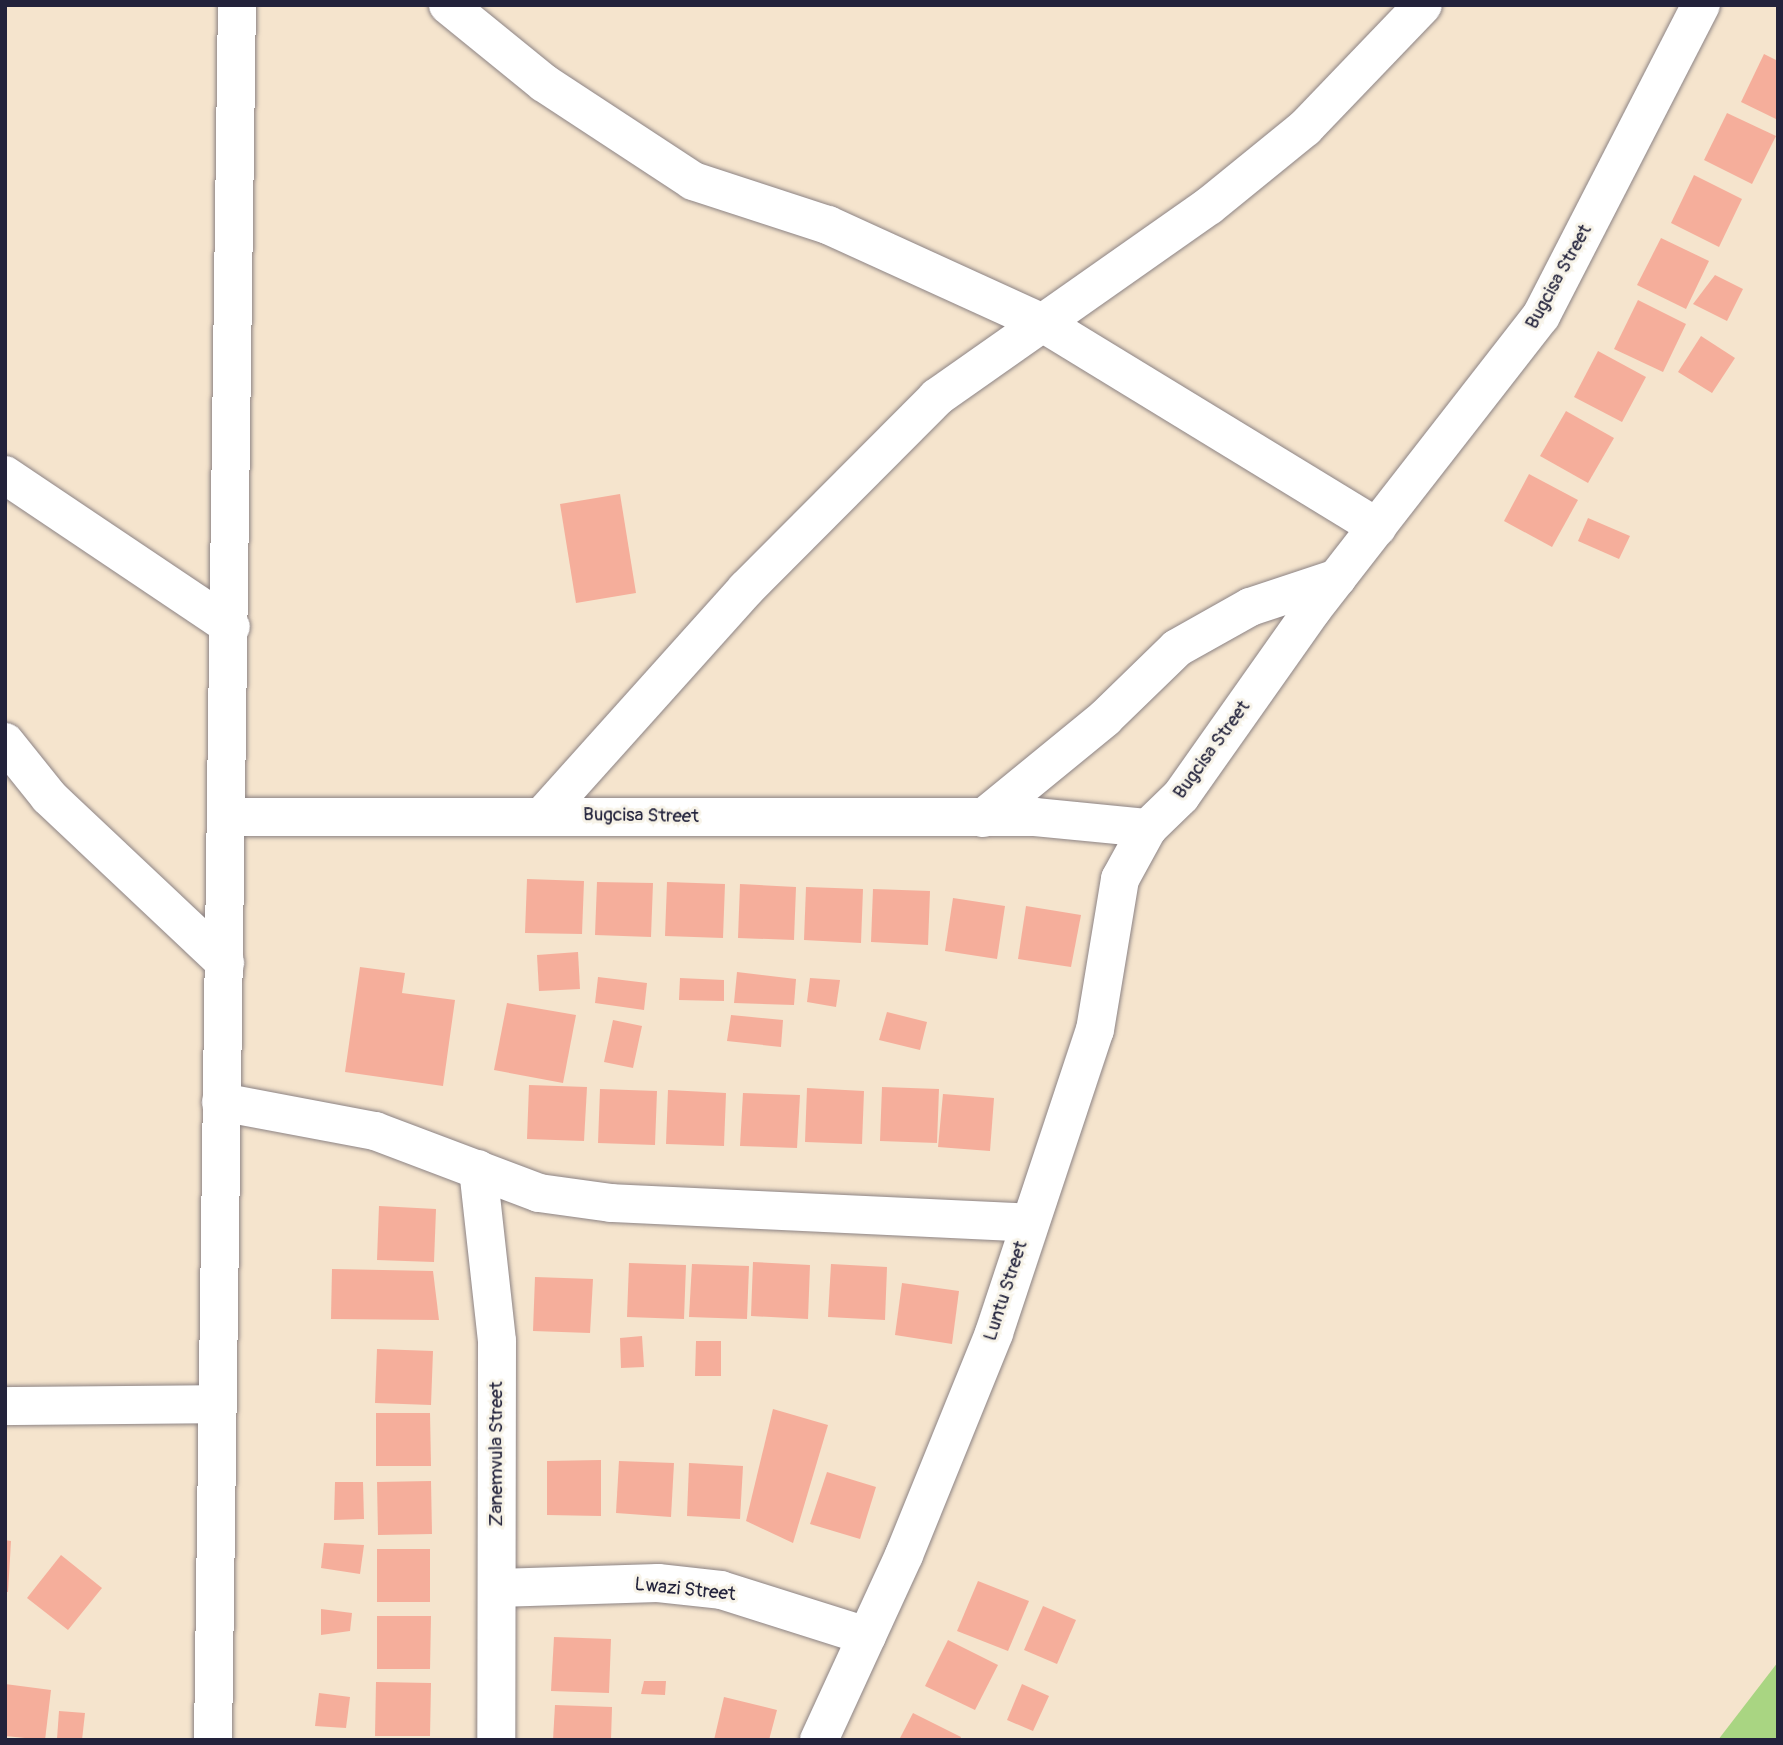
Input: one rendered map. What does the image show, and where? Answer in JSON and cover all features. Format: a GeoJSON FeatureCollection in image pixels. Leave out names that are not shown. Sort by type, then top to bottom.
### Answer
{"type":"FeatureCollection","features":[{"type":"Feature","properties":{"kind":"street"},"geometry":{"type":"LineString","coordinates":[[213,1740],[221,1102],[229,817],[237,5]]}},
{"type":"Feature","properties":{"kind":"street"},"geometry":{"type":"LineString","coordinates":[[448,5],[544,83],[693,181],[828,225],[1041,322],[1377,527]]}},
{"type":"Feature","properties":{"kind":"street"},"geometry":{"type":"LineString","coordinates":[[545,813],[841,491],[937,397],[1209,205],[1305,128],[1423,5]]}},
{"type":"Feature","properties":{"kind":"street","name":"Bugcisa Street"},"geometry":{"type":"LineString","coordinates":[[229,817],[545,813],[983,818],[1148,828],[1181,796],[1337,578],[1541,316],[1701,5]]}},
{"type":"Feature","properties":{"kind":"street"},"geometry":{"type":"LineString","coordinates":[[5,475],[231,627]]}},
{"type":"Feature","properties":{"kind":"street"},"geometry":{"type":"LineString","coordinates":[[983,818],[1105,718],[1177,648],[1250,607],[1337,578]]}},
{"type":"Feature","properties":{"kind":"street"},"geometry":{"type":"LineString","coordinates":[[5,742],[49,797],[225,962]]}},
{"type":"Feature","properties":{"kind":"street","name":"Luntu Street"},"geometry":{"type":"LineString","coordinates":[[819,1740],[867,1636],[994,1333],[1028,1223],[1095,1030],[1120,879],[1148,828]]}},
{"type":"Feature","properties":{"kind":"street"},"geometry":{"type":"LineString","coordinates":[[221,1102],[375,1131],[539,1193],[611,1203],[1028,1223]]}},
{"type":"Feature","properties":{"kind":"street","name":"Zanemvula Street"},"geometry":{"type":"LineString","coordinates":[[478,1169],[497,1341],[496,1740]]}},
{"type":"Feature","properties":{"kind":"street"},"geometry":{"type":"LineString","coordinates":[[5,1406],[217,1404]]}},
{"type":"Feature","properties":{"kind":"street","name":"Lwazi Street"},"geometry":{"type":"LineString","coordinates":[[497,1588],[658,1583],[722,1590],[867,1636]]}},
{"type":"Feature","properties":{"kind":"green space"},"geometry":{"type":"Polygon","coordinates":[[[1778,1662],[1778,1740],[1718,1740],[1778,1662]]]}},
{"type":"Feature","properties":{"kind":"building"},"geometry":{"type":"Polygon","coordinates":[[[1764,54],[1778,61],[1778,120],[1741,102],[1764,54]]]}},
{"type":"Feature","properties":{"kind":"building"},"geometry":{"type":"Polygon","coordinates":[[[1727,113],[1776,136],[1752,184],[1704,160],[1727,113]]]}},
{"type":"Feature","properties":{"kind":"building"},"geometry":{"type":"Polygon","coordinates":[[[1694,175],[1742,199],[1719,247],[1671,223],[1694,175]]]}},
{"type":"Feature","properties":{"kind":"building"},"geometry":{"type":"Polygon","coordinates":[[[1661,238],[1709,261],[1686,309],[1637,285],[1661,238]]]}},
{"type":"Feature","properties":{"kind":"building"},"geometry":{"type":"Polygon","coordinates":[[[1715,275],[1743,289],[1727,321],[1693,304],[1715,275]]]}},
{"type":"Feature","properties":{"kind":"building"},"geometry":{"type":"Polygon","coordinates":[[[1638,300],[1686,324],[1663,372],[1614,349],[1638,300]]]}},
{"type":"Feature","properties":{"kind":"building"},"geometry":{"type":"Polygon","coordinates":[[[1701,336],[1735,358],[1712,393],[1678,372],[1701,336]]]}},
{"type":"Feature","properties":{"kind":"building"},"geometry":{"type":"Polygon","coordinates":[[[1598,351],[1646,377],[1622,422],[1574,397],[1598,351]]]}},
{"type":"Feature","properties":{"kind":"building"},"geometry":{"type":"Polygon","coordinates":[[[1566,411],[1614,438],[1588,483],[1540,456],[1566,411]]]}},
{"type":"Feature","properties":{"kind":"building"},"geometry":{"type":"Polygon","coordinates":[[[1529,474],[1578,500],[1552,547],[1504,521],[1529,474]]]}},
{"type":"Feature","properties":{"kind":"building"},"geometry":{"type":"Polygon","coordinates":[[[620,494],[636,593],[576,603],[560,504],[620,494]]]}},
{"type":"Feature","properties":{"kind":"building"},"geometry":{"type":"Polygon","coordinates":[[[1588,518],[1630,536],[1619,559],[1578,541],[1588,518]]]}},
{"type":"Feature","properties":{"kind":"building"},"geometry":{"type":"Polygon","coordinates":[[[527,879],[584,881],[582,934],[525,933],[527,879]]]}},
{"type":"Feature","properties":{"kind":"building"},"geometry":{"type":"Polygon","coordinates":[[[597,882],[653,883],[651,937],[595,935],[597,882]]]}},
{"type":"Feature","properties":{"kind":"building"},"geometry":{"type":"Polygon","coordinates":[[[667,882],[725,884],[723,938],[665,936],[667,882]]]}},
{"type":"Feature","properties":{"kind":"building"},"geometry":{"type":"Polygon","coordinates":[[[740,884],[796,887],[794,940],[738,938],[740,884]]]}},
{"type":"Feature","properties":{"kind":"building"},"geometry":{"type":"Polygon","coordinates":[[[806,887],[863,889],[861,943],[804,940],[806,887]]]}},
{"type":"Feature","properties":{"kind":"building"},"geometry":{"type":"Polygon","coordinates":[[[873,889],[930,891],[928,945],[871,942],[873,889]]]}},
{"type":"Feature","properties":{"kind":"building"},"geometry":{"type":"Polygon","coordinates":[[[953,898],[1005,906],[997,959],[945,951],[953,898]]]}},
{"type":"Feature","properties":{"kind":"building"},"geometry":{"type":"Polygon","coordinates":[[[1026,906],[1081,915],[1071,967],[1018,959],[1026,906]]]}},
{"type":"Feature","properties":{"kind":"building"},"geometry":{"type":"Polygon","coordinates":[[[578,952],[580,989],[539,991],[537,955],[578,952]]]}},
{"type":"Feature","properties":{"kind":"building"},"geometry":{"type":"Polygon","coordinates":[[[360,967],[405,973],[402,993],[455,1000],[443,1086],[345,1072],[360,967]]]}},
{"type":"Feature","properties":{"kind":"building"},"geometry":{"type":"Polygon","coordinates":[[[737,972],[796,979],[794,1005],[734,1003],[737,972]]]}},
{"type":"Feature","properties":{"kind":"building"},"geometry":{"type":"Polygon","coordinates":[[[598,977],[647,983],[644,1010],[595,1003],[598,977]]]}},
{"type":"Feature","properties":{"kind":"building"},"geometry":{"type":"Polygon","coordinates":[[[680,978],[724,980],[724,1001],[679,1000],[680,978]]]}},
{"type":"Feature","properties":{"kind":"building"},"geometry":{"type":"Polygon","coordinates":[[[810,978],[840,980],[836,1007],[807,1002],[810,978]]]}},
{"type":"Feature","properties":{"kind":"building"},"geometry":{"type":"Polygon","coordinates":[[[507,1003],[576,1015],[563,1083],[494,1070],[507,1003]]]}},
{"type":"Feature","properties":{"kind":"building"},"geometry":{"type":"Polygon","coordinates":[[[887,1012],[927,1022],[920,1050],[879,1040],[887,1012]]]}},
{"type":"Feature","properties":{"kind":"building"},"geometry":{"type":"Polygon","coordinates":[[[731,1015],[783,1020],[781,1047],[727,1041],[731,1015]]]}},
{"type":"Feature","properties":{"kind":"building"},"geometry":{"type":"Polygon","coordinates":[[[613,1020],[642,1026],[633,1068],[604,1062],[613,1020]]]}},
{"type":"Feature","properties":{"kind":"building"},"geometry":{"type":"Polygon","coordinates":[[[529,1085],[587,1087],[584,1141],[527,1139],[529,1085]]]}},
{"type":"Feature","properties":{"kind":"building"},"geometry":{"type":"Polygon","coordinates":[[[882,1087],[939,1089],[937,1143],[880,1141],[882,1087]]]}},
{"type":"Feature","properties":{"kind":"building"},"geometry":{"type":"Polygon","coordinates":[[[807,1088],[864,1091],[862,1144],[805,1142],[807,1088]]]}},
{"type":"Feature","properties":{"kind":"building"},"geometry":{"type":"Polygon","coordinates":[[[600,1089],[657,1091],[655,1145],[598,1143],[600,1089]]]}},
{"type":"Feature","properties":{"kind":"building"},"geometry":{"type":"Polygon","coordinates":[[[668,1090],[726,1093],[724,1146],[666,1144],[668,1090]]]}},
{"type":"Feature","properties":{"kind":"building"},"geometry":{"type":"Polygon","coordinates":[[[743,1093],[800,1095],[797,1148],[740,1146],[743,1093]]]}},
{"type":"Feature","properties":{"kind":"building"},"geometry":{"type":"Polygon","coordinates":[[[943,1094],[994,1098],[990,1151],[938,1147],[943,1094]]]}},
{"type":"Feature","properties":{"kind":"building"},"geometry":{"type":"Polygon","coordinates":[[[379,1206],[436,1209],[434,1262],[377,1260],[379,1206]]]}},
{"type":"Feature","properties":{"kind":"building"},"geometry":{"type":"Polygon","coordinates":[[[753,1262],[810,1265],[808,1319],[751,1316],[753,1262]]]}},
{"type":"Feature","properties":{"kind":"building"},"geometry":{"type":"Polygon","coordinates":[[[629,1263],[686,1265],[684,1319],[627,1317],[629,1263]]]}},
{"type":"Feature","properties":{"kind":"building"},"geometry":{"type":"Polygon","coordinates":[[[692,1264],[749,1266],[747,1319],[689,1317],[692,1264]]]}},
{"type":"Feature","properties":{"kind":"building"},"geometry":{"type":"Polygon","coordinates":[[[831,1264],[887,1267],[885,1320],[828,1317],[831,1264]]]}},
{"type":"Feature","properties":{"kind":"building"},"geometry":{"type":"Polygon","coordinates":[[[332,1269],[433,1271],[439,1320],[331,1319],[332,1269]]]}},
{"type":"Feature","properties":{"kind":"building"},"geometry":{"type":"Polygon","coordinates":[[[535,1277],[593,1279],[590,1333],[533,1331],[535,1277]]]}},
{"type":"Feature","properties":{"kind":"building"},"geometry":{"type":"Polygon","coordinates":[[[902,1283],[959,1291],[952,1344],[895,1335],[902,1283]]]}},
{"type":"Feature","properties":{"kind":"building"},"geometry":{"type":"Polygon","coordinates":[[[642,1336],[644,1367],[621,1368],[620,1338],[642,1336]]]}},
{"type":"Feature","properties":{"kind":"building"},"geometry":{"type":"Polygon","coordinates":[[[696,1341],[721,1341],[721,1376],[695,1376],[696,1341]]]}},
{"type":"Feature","properties":{"kind":"building"},"geometry":{"type":"Polygon","coordinates":[[[377,1349],[433,1351],[431,1405],[375,1403],[377,1349]]]}},
{"type":"Feature","properties":{"kind":"building"},"geometry":{"type":"Polygon","coordinates":[[[773,1409],[828,1425],[793,1543],[746,1521],[773,1409]]]}},
{"type":"Feature","properties":{"kind":"building"},"geometry":{"type":"Polygon","coordinates":[[[376,1413],[430,1413],[431,1466],[376,1466],[376,1413]]]}},
{"type":"Feature","properties":{"kind":"building"},"geometry":{"type":"Polygon","coordinates":[[[601,1460],[601,1516],[547,1515],[547,1461],[601,1460]]]}},
{"type":"Feature","properties":{"kind":"building"},"geometry":{"type":"Polygon","coordinates":[[[619,1461],[674,1463],[671,1517],[616,1513],[619,1461]]]}},
{"type":"Feature","properties":{"kind":"building"},"geometry":{"type":"Polygon","coordinates":[[[689,1463],[743,1466],[740,1519],[687,1516],[689,1463]]]}},
{"type":"Feature","properties":{"kind":"building"},"geometry":{"type":"Polygon","coordinates":[[[827,1472],[876,1487],[860,1539],[810,1524],[827,1472]]]}},
{"type":"Feature","properties":{"kind":"building"},"geometry":{"type":"Polygon","coordinates":[[[431,1481],[432,1534],[378,1535],[377,1482],[431,1481]]]}},
{"type":"Feature","properties":{"kind":"building"},"geometry":{"type":"Polygon","coordinates":[[[335,1482],[363,1482],[364,1519],[334,1520],[335,1482]]]}},
{"type":"Feature","properties":{"kind":"building"},"geometry":{"type":"Polygon","coordinates":[[[5,1540],[11,1541],[8,1592],[5,1592],[5,1540]]]}},
{"type":"Feature","properties":{"kind":"building"},"geometry":{"type":"Polygon","coordinates":[[[324,1543],[364,1545],[360,1574],[321,1568],[324,1543]]]}},
{"type":"Feature","properties":{"kind":"building"},"geometry":{"type":"Polygon","coordinates":[[[377,1549],[430,1549],[430,1602],[377,1602],[377,1549]]]}},
{"type":"Feature","properties":{"kind":"building"},"geometry":{"type":"Polygon","coordinates":[[[61,1555],[102,1588],[68,1630],[27,1598],[61,1555]]]}},
{"type":"Feature","properties":{"kind":"building"},"geometry":{"type":"Polygon","coordinates":[[[978,1581],[1029,1601],[1008,1651],[957,1631],[978,1581]]]}},
{"type":"Feature","properties":{"kind":"building"},"geometry":{"type":"Polygon","coordinates":[[[1043,1606],[1076,1620],[1057,1664],[1024,1650],[1043,1606]]]}},
{"type":"Feature","properties":{"kind":"building"},"geometry":{"type":"Polygon","coordinates":[[[321,1609],[352,1613],[350,1631],[321,1635],[321,1609]]]}},
{"type":"Feature","properties":{"kind":"building"},"geometry":{"type":"Polygon","coordinates":[[[377,1616],[431,1616],[430,1669],[377,1669],[377,1616]]]}},
{"type":"Feature","properties":{"kind":"building"},"geometry":{"type":"Polygon","coordinates":[[[554,1637],[611,1639],[609,1693],[551,1691],[554,1637]]]}},
{"type":"Feature","properties":{"kind":"building"},"geometry":{"type":"Polygon","coordinates":[[[948,1640],[998,1665],[975,1710],[925,1686],[948,1640]]]}},
{"type":"Feature","properties":{"kind":"building"},"geometry":{"type":"Polygon","coordinates":[[[644,1681],[666,1681],[665,1695],[641,1694],[644,1681]]]}},
{"type":"Feature","properties":{"kind":"building"},"geometry":{"type":"Polygon","coordinates":[[[376,1682],[431,1683],[430,1736],[375,1736],[376,1682]]]}},
{"type":"Feature","properties":{"kind":"building"},"geometry":{"type":"Polygon","coordinates":[[[5,1684],[51,1690],[45,1740],[5,1736],[5,1684]]]}},
{"type":"Feature","properties":{"kind":"building"},"geometry":{"type":"Polygon","coordinates":[[[1022,1684],[1049,1696],[1033,1731],[1007,1720],[1022,1684]]]}},
{"type":"Feature","properties":{"kind":"building"},"geometry":{"type":"Polygon","coordinates":[[[319,1693],[350,1697],[346,1728],[315,1726],[319,1693]]]}},
{"type":"Feature","properties":{"kind":"building"},"geometry":{"type":"Polygon","coordinates":[[[724,1697],[777,1710],[769,1740],[714,1740],[724,1697]]]}},
{"type":"Feature","properties":{"kind":"building"},"geometry":{"type":"Polygon","coordinates":[[[555,1705],[612,1707],[611,1740],[553,1740],[555,1705]]]}},
{"type":"Feature","properties":{"kind":"building"},"geometry":{"type":"Polygon","coordinates":[[[59,1711],[85,1713],[82,1740],[57,1739],[59,1711]]]}},
{"type":"Feature","properties":{"kind":"building"},"geometry":{"type":"Polygon","coordinates":[[[913,1713],[961,1737],[960,1740],[899,1740],[913,1713]]]}}]}
